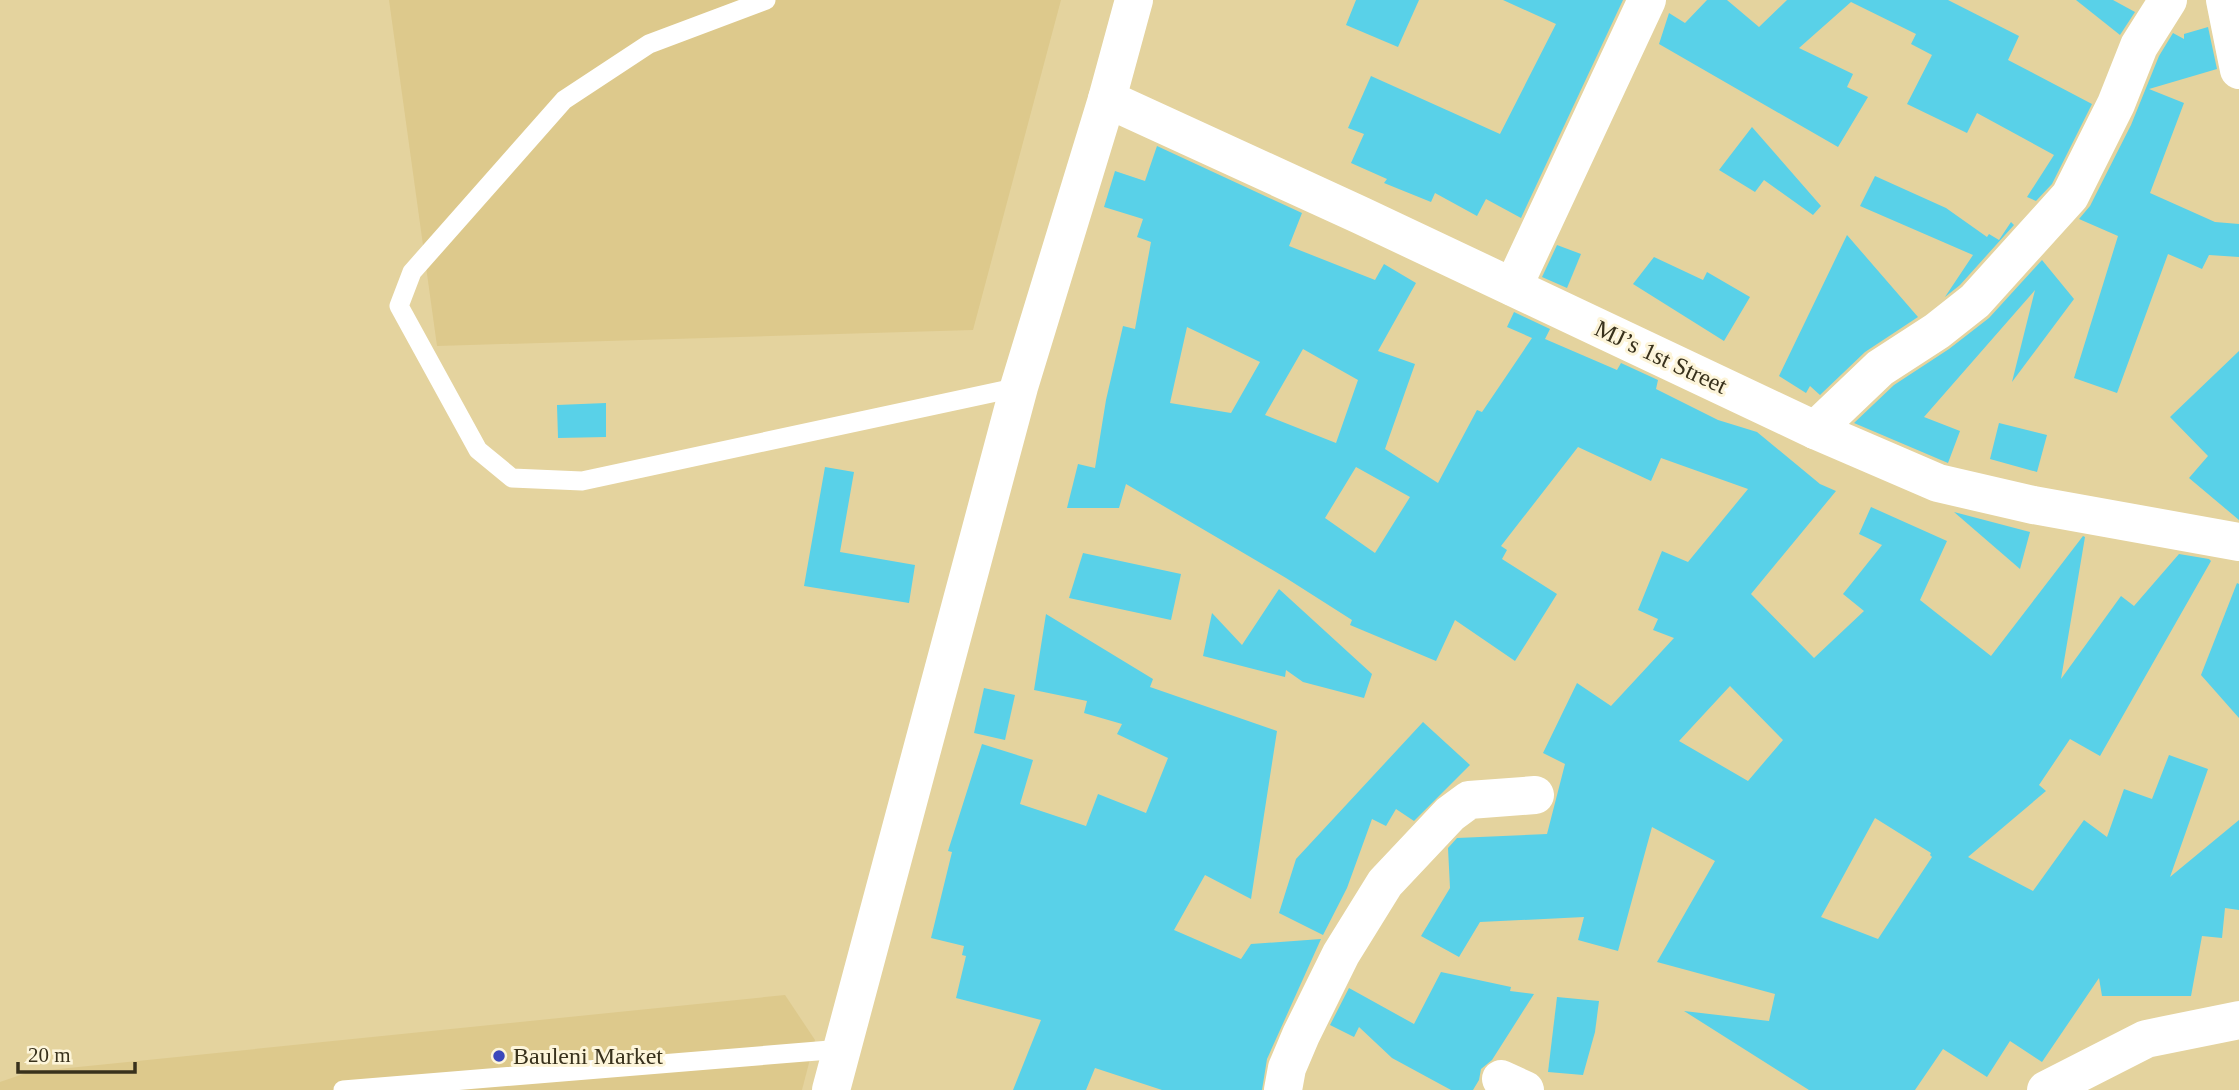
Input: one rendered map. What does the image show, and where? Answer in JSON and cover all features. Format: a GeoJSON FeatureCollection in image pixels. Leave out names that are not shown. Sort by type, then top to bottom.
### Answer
{"type":"FeatureCollection","features":[{"type":"Feature","properties":{"kind":"street"},"geometry":{"type":"LineString","coordinates":[[831,1090],[1019,387],[1107,99],[1134,0]]}},
{"type":"Feature","properties":{"kind":"street"},"geometry":{"type":"LineString","coordinates":[[1513,288],[1647,0]]}},
{"type":"Feature","properties":{"kind":"street"},"geometry":{"type":"LineString","coordinates":[[1815,430],[1880,368],[1937,331],[1975,301],[2070,197],[2116,104],[2139,46],[2168,0]]}},
{"type":"Feature","properties":{"kind":"street"},"geometry":{"type":"LineString","coordinates":[[2225,0],[2239,70]]}},
{"type":"Feature","properties":{"kind":"street","name":"MJ’s 1st Street"},"geometry":{"type":"LineString","coordinates":[[1107,99],[1815,430],[1938,483],[2033,505],[2239,542]]}},
{"type":"Feature","properties":{"kind":"street"},"geometry":{"type":"LineString","coordinates":[[1283,1090],[1292,1057],[1335,966],[1385,883],[1450,814],[1469,800],[1535,795]]}},
{"type":"Feature","properties":{"kind":"street"},"geometry":{"type":"LineString","coordinates":[[2046,1090],[2146,1039],[2239,1020]]}},
{"type":"Feature","properties":{"kind":"lane"},"geometry":{"type":"LineString","coordinates":[[766,0],[649,44],[565,100],[412,272],[398,306],[478,450],[512,478],[582,481],[1019,387]]}},
{"type":"Feature","properties":{"kind":"lane"},"geometry":{"type":"LineString","coordinates":[[343,1090],[842,1049]]}},
{"type":"Feature","properties":{"kind":"shaded area"},"geometry":{"type":"Polygon","coordinates":[[[389,0],[1061,0],[973,330],[437,346],[389,0]]]}},
{"type":"Feature","properties":{"kind":"shaded area","name":"Bauleni Market"},"geometry":{"type":"Polygon","coordinates":[[[785,995],[815,1040],[802,1090],[0,1090],[0,1082],[29,1072],[785,995]]]}},
{"type":"Feature","properties":{"kind":"building"},"geometry":{"type":"Polygon","coordinates":[[[1356,0],[1419,0],[1398,47],[1346,25],[1356,0]]]}},
{"type":"Feature","properties":{"kind":"building"},"geometry":{"type":"Polygon","coordinates":[[[1503,0],[1623,0],[1521,218],[1486,199],[1477,216],[1435,193],[1431,202],[1384,183],[1387,179],[1351,163],[1364,134],[1348,128],[1371,76],[1500,134],[1556,24],[1503,0]]]}},
{"type":"Feature","properties":{"kind":"building"},"geometry":{"type":"Polygon","coordinates":[[[1707,0],[1727,0],[1759,27],[1787,0],[1948,0],[2019,36],[2008,60],[2092,104],[2052,184],[2036,201],[2027,197],[2054,155],[1977,113],[1967,133],[1907,104],[1932,55],[1911,44],[1916,34],[1851,2],[1799,48],[1853,74],[1847,87],[1868,97],[1838,147],[1659,44],[1669,13],[1685,23],[1707,0]]]}},
{"type":"Feature","properties":{"kind":"building"},"geometry":{"type":"Polygon","coordinates":[[[2076,0],[2113,0],[2135,12],[2120,35],[2076,0]]]}},
{"type":"Feature","properties":{"kind":"building"},"geometry":{"type":"Polygon","coordinates":[[[2208,27],[2217,69],[2149,89],[2184,103],[2150,193],[2215,222],[2239,224],[2239,257],[2209,255],[2202,269],[2168,254],[2117,393],[2074,378],[2118,236],[2079,219],[2090,206],[2131,125],[2159,56],[2173,33],[2184,39],[2184,34],[2208,27]]]}},
{"type":"Feature","properties":{"kind":"building"},"geometry":{"type":"Polygon","coordinates":[[[1752,127],[1821,206],[1813,215],[1764,180],[1755,192],[1719,170],[1752,127]]]}},
{"type":"Feature","properties":{"kind":"building"},"geometry":{"type":"Polygon","coordinates":[[[1157,146],[1302,213],[1289,246],[1375,280],[1384,264],[1416,283],[1378,351],[1415,364],[1385,449],[1438,483],[1477,410],[1482,412],[1532,338],[1507,327],[1514,312],[1550,329],[1545,339],[1617,370],[1621,363],[1658,380],[1656,389],[1718,420],[1757,432],[1820,484],[1836,491],[1751,594],[1814,658],[1864,611],[1843,594],[1882,545],[1859,534],[1871,507],[1947,541],[1920,600],[1991,656],[2083,536],[2085,537],[2061,679],[2121,596],[2134,606],[2179,554],[2209,559],[2211,561],[2100,756],[2070,739],[2039,785],[2046,791],[1968,857],[2033,891],[2084,820],[2107,837],[2124,789],[2152,799],[2169,755],[2208,769],[2170,877],[2239,820],[2239,910],[2225,908],[2222,938],[2202,936],[2191,996],[2102,996],[2099,978],[2042,1062],[2010,1041],[1987,1077],[1943,1049],[1915,1090],[1809,1090],[1684,1011],[1769,1021],[1775,994],[1657,962],[1715,861],[1652,827],[1618,951],[1578,940],[1584,917],[1480,922],[1459,957],[1421,936],[1450,888],[1448,848],[1457,838],[1547,834],[1565,764],[1543,753],[1577,683],[1611,706],[1674,638],[1653,630],[1658,619],[1638,610],[1662,551],[1688,562],[1748,489],[1661,458],[1651,481],[1578,447],[1501,546],[1507,550],[1502,559],[1557,594],[1515,661],[1455,620],[1436,661],[1350,625],[1352,620],[1286,578],[1126,484],[1119,508],[1067,508],[1078,464],[1095,468],[1106,400],[1123,326],[1135,329],[1151,242],[1137,237],[1143,219],[1104,207],[1115,171],[1145,181],[1157,146]],[[1187,327],[1170,403],[1231,413],[1260,362],[1187,327]],[[1303,349],[1265,415],[1336,443],[1358,380],[1303,349]],[[1356,467],[1325,518],[1375,553],[1410,497],[1356,467]],[[1730,686],[1679,741],[1748,781],[1783,740],[1730,686]],[[1875,818],[1821,917],[1878,939],[1932,857],[1931,853],[1875,818]]]}},
{"type":"Feature","properties":{"kind":"building"},"geometry":{"type":"Polygon","coordinates":[[[1875,176],[1946,208],[1987,237],[1989,234],[1999,240],[2011,222],[2014,225],[1960,285],[1945,297],[1973,255],[1860,206],[1875,176]]]}},
{"type":"Feature","properties":{"kind":"building"},"geometry":{"type":"Polygon","coordinates":[[[1847,235],[1918,317],[1865,352],[1820,395],[1810,386],[1806,393],[1779,376],[1847,235]]]}},
{"type":"Feature","properties":{"kind":"building"},"geometry":{"type":"Polygon","coordinates":[[[1557,245],[1581,254],[1567,288],[1542,277],[1557,245]]]}},
{"type":"Feature","properties":{"kind":"building"},"geometry":{"type":"Polygon","coordinates":[[[1654,257],[1703,280],[1707,272],[1750,297],[1724,341],[1633,284],[1654,257]]]}},
{"type":"Feature","properties":{"kind":"building"},"geometry":{"type":"Polygon","coordinates":[[[2042,260],[2074,299],[2012,382],[2035,290],[1924,417],[1960,431],[1948,463],[1854,423],[1894,385],[1949,349],[1989,318],[2042,260]]]}},
{"type":"Feature","properties":{"kind":"building"},"geometry":{"type":"Polygon","coordinates":[[[2239,351],[2239,520],[2189,478],[2208,456],[2170,417],[2239,351]]]}},
{"type":"Feature","properties":{"kind":"building"},"geometry":{"type":"Polygon","coordinates":[[[606,403],[606,437],[558,438],[557,405],[606,403]]]}},
{"type":"Feature","properties":{"kind":"building"},"geometry":{"type":"Polygon","coordinates":[[[1999,423],[2047,435],[2037,472],[1990,459],[1999,423]]]}},
{"type":"Feature","properties":{"kind":"building"},"geometry":{"type":"Polygon","coordinates":[[[825,467],[854,472],[840,552],[915,565],[909,603],[804,586],[825,467]]]}},
{"type":"Feature","properties":{"kind":"building"},"geometry":{"type":"Polygon","coordinates":[[[1954,512],[2030,532],[2020,569],[1954,512]]]}},
{"type":"Feature","properties":{"kind":"building"},"geometry":{"type":"Polygon","coordinates":[[[1083,553],[1181,574],[1171,620],[1069,598],[1083,553]]]}},
{"type":"Feature","properties":{"kind":"building"},"geometry":{"type":"Polygon","coordinates":[[[2237,583],[2239,584],[2239,718],[2201,675],[2237,583]]]}},
{"type":"Feature","properties":{"kind":"building"},"geometry":{"type":"Polygon","coordinates":[[[1279,589],[1372,674],[1364,698],[1303,682],[1286,670],[1285,677],[1203,656],[1212,613],[1242,645],[1279,589]]]}},
{"type":"Feature","properties":{"kind":"building"},"geometry":{"type":"Polygon","coordinates":[[[1046,614],[1153,679],[1150,687],[1277,731],[1251,899],[1205,875],[1174,930],[1241,959],[1251,944],[1321,939],[1267,1059],[1262,1090],[1162,1090],[1095,1068],[1086,1090],[1013,1090],[1041,1020],[956,998],[966,956],[962,955],[964,946],[931,938],[952,852],[948,851],[982,744],[1033,760],[1020,804],[1086,826],[1098,794],[1146,813],[1168,758],[1117,734],[1122,724],[1084,713],[1087,701],[1034,690],[1046,614]]]}},
{"type":"Feature","properties":{"kind":"building"},"geometry":{"type":"Polygon","coordinates":[[[984,688],[1015,695],[1005,740],[974,733],[984,688]]]}},
{"type":"Feature","properties":{"kind":"building"},"geometry":{"type":"Polygon","coordinates":[[[1423,722],[1470,765],[1414,821],[1396,809],[1386,826],[1372,819],[1347,888],[1323,935],[1279,913],[1296,859],[1423,722]]]}},
{"type":"Feature","properties":{"kind":"building"},"geometry":{"type":"Polygon","coordinates":[[[1441,972],[1511,987],[1510,991],[1534,994],[1492,1060],[1481,1069],[1473,1090],[1451,1090],[1392,1058],[1359,1027],[1354,1037],[1330,1025],[1349,988],[1414,1024],[1441,972]]]}},
{"type":"Feature","properties":{"kind":"building"},"geometry":{"type":"Polygon","coordinates":[[[1557,997],[1599,1001],[1595,1032],[1583,1075],[1548,1072],[1557,997]]]}},
{"type":"Feature","properties":{"kind":"place","name":"Bauleni Market"},"geometry":{"type":"Point","coordinates":[499,1056]}}]}
